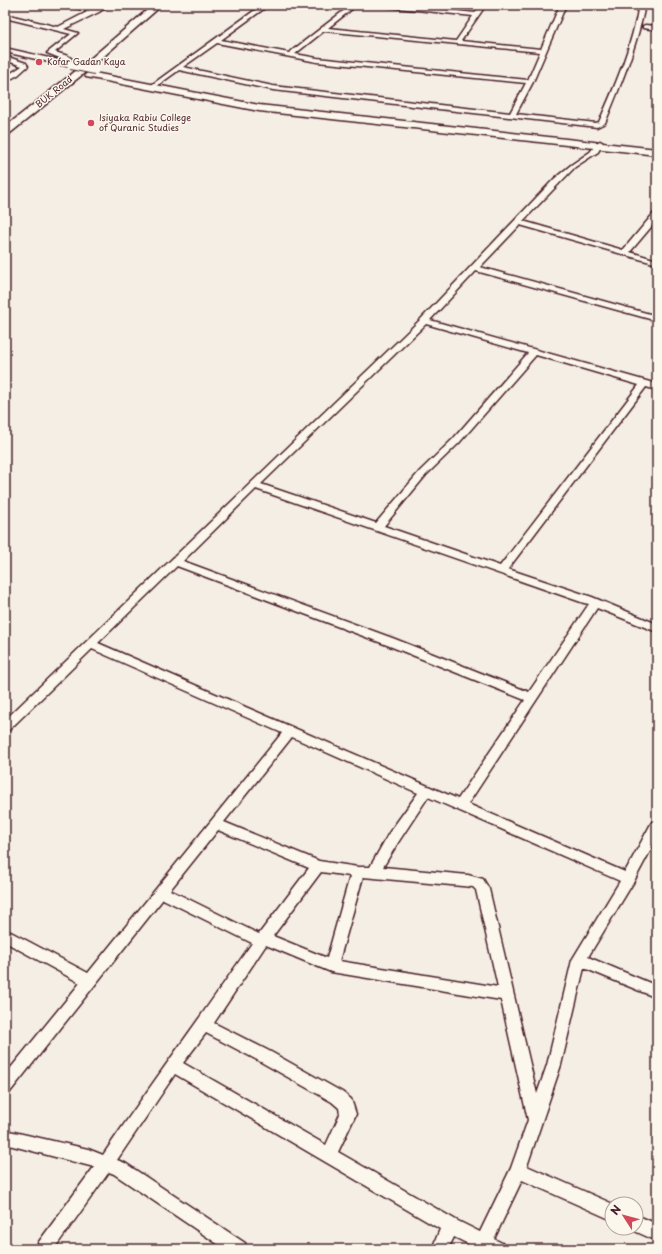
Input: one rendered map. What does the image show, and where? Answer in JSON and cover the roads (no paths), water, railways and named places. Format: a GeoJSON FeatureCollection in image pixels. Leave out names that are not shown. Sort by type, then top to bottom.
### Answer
{"type":"FeatureCollection","features":[{"type":"Feature","properties":{"kind":"main road","name":"BUK Road"},"geometry":{"type":"LineString","coordinates":[[5,121],[147,10],[158,5]]}},
{"type":"Feature","properties":{"kind":"main road","name":"BUK Road"},"geometry":{"type":"LineString","coordinates":[[5,132],[85,68],[147,10]]}},
{"type":"Feature","properties":{"kind":"main road"},"geometry":{"type":"LineString","coordinates":[[5,136],[67,88],[92,72],[101,61],[147,20],[147,10],[125,22],[98,44]]}},
{"type":"Feature","properties":{"kind":"main road"},"geometry":{"type":"LineString","coordinates":[[5,50],[64,67],[80,57]]}},
{"type":"Feature","properties":{"kind":"main road"},"geometry":{"type":"LineString","coordinates":[[5,54],[30,58],[34,64],[92,72],[259,108],[657,150]]}},
{"type":"Feature","properties":{"kind":"main road"},"geometry":{"type":"LineString","coordinates":[[5,121],[49,84]]}},
{"type":"Feature","properties":{"kind":"street"},"geometry":{"type":"LineString","coordinates":[[65,5],[97,11]]}},
{"type":"Feature","properties":{"kind":"street"},"geometry":{"type":"LineString","coordinates":[[59,29],[97,11],[106,5]]}},
{"type":"Feature","properties":{"kind":"street"},"geometry":{"type":"LineString","coordinates":[[153,86],[266,5]]}},
{"type":"Feature","properties":{"kind":"street"},"geometry":{"type":"LineString","coordinates":[[290,55],[354,5]]}},
{"type":"Feature","properties":{"kind":"street"},"geometry":{"type":"LineString","coordinates":[[388,5],[477,15]]}},
{"type":"Feature","properties":{"kind":"street"},"geometry":{"type":"LineString","coordinates":[[457,43],[483,5]]}},
{"type":"Feature","properties":{"kind":"street"},"geometry":{"type":"LineString","coordinates":[[512,115],[530,82],[563,5]]}},
{"type":"Feature","properties":{"kind":"street"},"geometry":{"type":"LineString","coordinates":[[177,68],[298,92],[601,124],[630,54],[642,5]]}},
{"type":"Feature","properties":{"kind":"street"},"geometry":{"type":"LineString","coordinates":[[5,16],[75,32],[50,53],[66,56],[64,67]]}},
{"type":"Feature","properties":{"kind":"street"},"geometry":{"type":"LineString","coordinates":[[645,27],[657,28]]}},
{"type":"Feature","properties":{"kind":"street"},"geometry":{"type":"LineString","coordinates":[[323,29],[543,51]]}},
{"type":"Feature","properties":{"kind":"street"},"geometry":{"type":"LineString","coordinates":[[215,41],[316,60],[530,82]]}},
{"type":"Feature","properties":{"kind":"street"},"geometry":{"type":"LineString","coordinates":[[5,58],[24,64],[25,66],[16,74],[5,80]]}},
{"type":"Feature","properties":{"kind":"street"},"geometry":{"type":"LineString","coordinates":[[5,726],[424,321],[563,176],[599,145]]}},
{"type":"Feature","properties":{"kind":"street"},"geometry":{"type":"LineString","coordinates":[[625,253],[657,214]]}},
{"type":"Feature","properties":{"kind":"street"},"geometry":{"type":"LineString","coordinates":[[518,222],[657,262]]}},
{"type":"Feature","properties":{"kind":"street"},"geometry":{"type":"LineString","coordinates":[[474,268],[657,319]]}},
{"type":"Feature","properties":{"kind":"street"},"geometry":{"type":"LineString","coordinates":[[424,321],[657,387]]}},
{"type":"Feature","properties":{"kind":"street"},"geometry":{"type":"LineString","coordinates":[[378,527],[423,473],[461,436],[534,352]]}},
{"type":"Feature","properties":{"kind":"street"},"geometry":{"type":"LineString","coordinates":[[502,570],[644,384]]}},
{"type":"Feature","properties":{"kind":"street"},"geometry":{"type":"LineString","coordinates":[[254,485],[502,570],[595,603],[657,628]]}},
{"type":"Feature","properties":{"kind":"street"},"geometry":{"type":"LineString","coordinates":[[175,562],[391,642],[532,698]]}},
{"type":"Feature","properties":{"kind":"street"},"geometry":{"type":"LineString","coordinates":[[460,806],[595,603]]}},
{"type":"Feature","properties":{"kind":"street"},"geometry":{"type":"LineString","coordinates":[[90,644],[628,879]]}},
{"type":"Feature","properties":{"kind":"street"},"geometry":{"type":"LineString","coordinates":[[5,1087],[30,1058],[89,981],[290,731]]}},
{"type":"Feature","properties":{"kind":"street"},"geometry":{"type":"LineString","coordinates":[[374,872],[394,837],[426,791]]}},
{"type":"Feature","properties":{"kind":"street"},"geometry":{"type":"LineString","coordinates":[[216,824],[318,866],[358,872],[468,880],[478,883],[482,889],[535,1119]]}},
{"type":"Feature","properties":{"kind":"street"},"geometry":{"type":"LineString","coordinates":[[173,1064],[450,1226],[490,1246],[554,1065],[579,960],[628,879],[656,828]]}},
{"type":"Feature","properties":{"kind":"street"},"geometry":{"type":"LineString","coordinates":[[44,1249],[106,1163],[173,1064],[204,1025],[262,939],[318,866]]}},
{"type":"Feature","properties":{"kind":"street"},"geometry":{"type":"LineString","coordinates":[[331,966],[358,872]]}},
{"type":"Feature","properties":{"kind":"street"},"geometry":{"type":"LineString","coordinates":[[161,892],[262,939],[331,966],[506,995]]}},
{"type":"Feature","properties":{"kind":"street"},"geometry":{"type":"LineString","coordinates":[[5,935],[89,981]]}},
{"type":"Feature","properties":{"kind":"street"},"geometry":{"type":"LineString","coordinates":[[579,960],[656,988]]}},
{"type":"Feature","properties":{"kind":"street"},"geometry":{"type":"LineString","coordinates":[[204,1025],[266,1057],[346,1104],[348,1114],[329,1155]]}},
{"type":"Feature","properties":{"kind":"street"},"geometry":{"type":"LineString","coordinates":[[5,1137],[88,1157],[119,1168],[239,1249]]}},
{"type":"Feature","properties":{"kind":"street"},"geometry":{"type":"LineString","coordinates":[[518,1170],[604,1208]]}},
{"type":"Feature","properties":{"kind":"street"},"geometry":{"type":"LineString","coordinates":[[440,1249],[450,1226]]}},
{"type":"Feature","properties":{"kind":"street"},"geometry":{"type":"LineString","coordinates":[[644,1227],[657,1233]]}},
{"type":"Feature","properties":{"kind":"place","name":"Kofar Gadan Kaya"},"geometry":{"type":"Point","coordinates":[39,62]}},
{"type":"Feature","properties":{"kind":"place","name":"Isiyaka Rabiu College of Quranic Studies"},"geometry":{"type":"Point","coordinates":[91,123]}}]}
